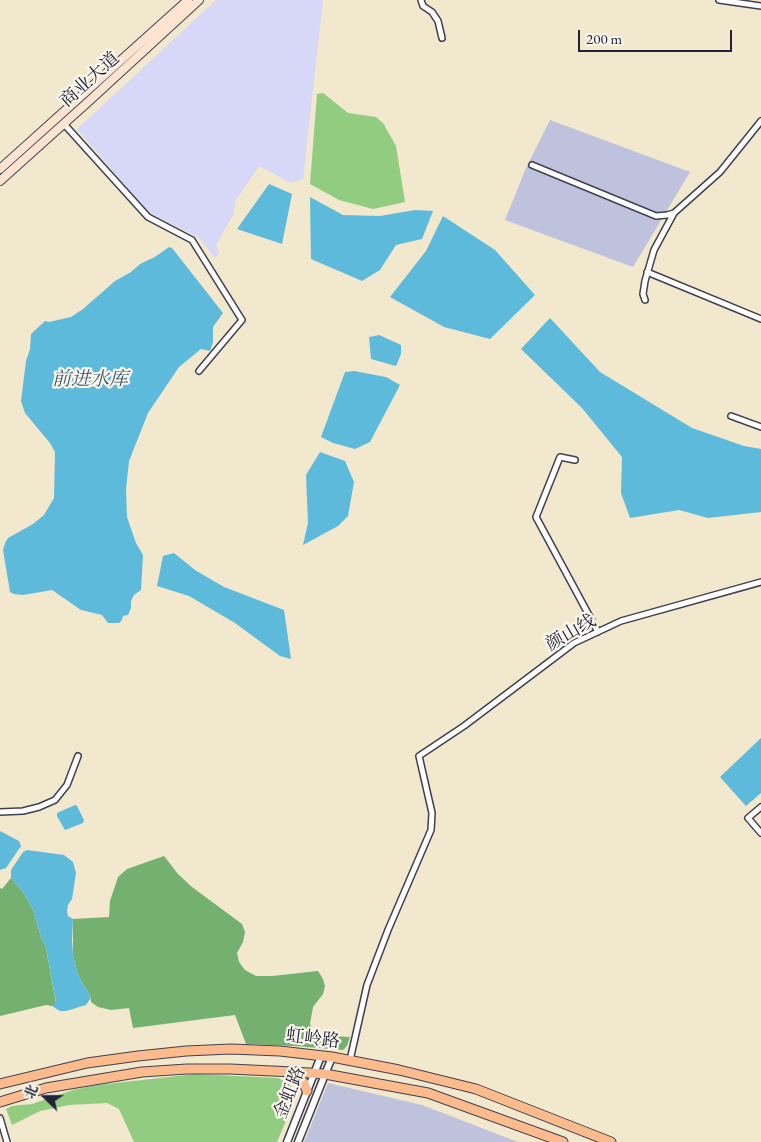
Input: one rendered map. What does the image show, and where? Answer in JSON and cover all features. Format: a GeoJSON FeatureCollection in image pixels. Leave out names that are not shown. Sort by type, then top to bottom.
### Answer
{"type":"FeatureCollection","features":[{"type":"Feature","properties":{"kind":"main road","name":"商业大道"},"geometry":{"type":"LineString","coordinates":[[0,169],[188,0]]}},
{"type":"Feature","properties":{"kind":"main road","name":"商业大道"},"geometry":{"type":"LineString","coordinates":[[0,180],[199,0]]}},
{"type":"Feature","properties":{"kind":"main road","name":"虹岭路"},"geometry":{"type":"LineString","coordinates":[[0,1084],[87,1063],[186,1051],[231,1049],[280,1051],[350,1060],[476,1089],[612,1142]]}},
{"type":"Feature","properties":{"kind":"main road","name":"虹岭路"},"geometry":{"type":"LineString","coordinates":[[0,1102],[46,1088],[142,1072],[221,1069],[315,1073],[428,1093],[563,1142]]}},
{"type":"Feature","properties":{"kind":"main road"},"geometry":{"type":"LineString","coordinates":[[293,1072],[304,1083],[308,1092]]}},
{"type":"Feature","properties":{"kind":"street"},"geometry":{"type":"LineString","coordinates":[[421,0],[423,6],[432,12],[438,21],[442,38]]}},
{"type":"Feature","properties":{"kind":"street"},"geometry":{"type":"LineString","coordinates":[[719,0],[761,6]]}},
{"type":"Feature","properties":{"kind":"street"},"geometry":{"type":"LineString","coordinates":[[645,300],[643,294],[654,250],[674,213],[720,172],[761,121]]}},
{"type":"Feature","properties":{"kind":"street"},"geometry":{"type":"LineString","coordinates":[[64,124],[148,217],[192,240],[242,320],[199,371]]}},
{"type":"Feature","properties":{"kind":"street"},"geometry":{"type":"LineString","coordinates":[[532,166],[656,216],[674,213]]}},
{"type":"Feature","properties":{"kind":"street"},"geometry":{"type":"LineString","coordinates":[[647,272],[761,319]]}},
{"type":"Feature","properties":{"kind":"street"},"geometry":{"type":"LineString","coordinates":[[731,416],[761,427]]}},
{"type":"Feature","properties":{"kind":"street"},"geometry":{"type":"LineString","coordinates":[[575,460],[560,457],[536,517],[598,632]]}},
{"type":"Feature","properties":{"kind":"street","name":"颜山线"},"geometry":{"type":"LineString","coordinates":[[350,1060],[367,985],[388,930],[431,830],[432,813],[419,756],[464,726],[574,643],[621,621],[761,582]]}},
{"type":"Feature","properties":{"kind":"street"},"geometry":{"type":"LineString","coordinates":[[0,812],[23,811],[55,800],[67,785],[78,756]]}},
{"type":"Feature","properties":{"kind":"street"},"geometry":{"type":"LineString","coordinates":[[761,807],[748,818],[761,832]]}},
{"type":"Feature","properties":{"kind":"street","name":"金虹路"},"geometry":{"type":"LineString","coordinates":[[287,1142],[321,1056]]}},
{"type":"Feature","properties":{"kind":"street","name":"金虹路"},"geometry":{"type":"LineString","coordinates":[[298,1142],[332,1057]]}},
{"type":"Feature","properties":{"kind":"street"},"geometry":{"type":"LineString","coordinates":[[0,1118],[7,1142]]}},
{"type":"Feature","properties":{"kind":"shaded area"},"geometry":{"type":"Polygon","coordinates":[[[216,0],[323,0],[303,179],[291,183],[259,166],[236,200],[233,215],[216,245],[219,253],[215,258],[198,237],[149,213],[77,129],[216,0]]]}},
{"type":"Feature","properties":{"kind":"shaded area"},"geometry":{"type":"Polygon","coordinates":[[[550,120],[690,172],[633,267],[505,220],[526,168],[550,120]]]}},
{"type":"Feature","properties":{"kind":"shaded area"},"geometry":{"type":"Polygon","coordinates":[[[328,1083],[422,1105],[518,1142],[304,1142],[328,1083]]]}},
{"type":"Feature","properties":{"kind":"green space"},"geometry":{"type":"Polygon","coordinates":[[[323,93],[348,113],[376,117],[383,123],[396,146],[405,202],[373,209],[339,200],[310,184],[317,94],[323,93]]]}},
{"type":"Feature","properties":{"kind":"green space"},"geometry":{"type":"Polygon","coordinates":[[[164,856],[178,874],[192,887],[242,924],[245,932],[243,942],[237,953],[239,962],[245,970],[256,976],[318,971],[325,986],[323,994],[313,1007],[310,1024],[312,1030],[318,1035],[350,1037],[347,1046],[343,1050],[246,1044],[235,1015],[133,1028],[129,1008],[111,1010],[98,1007],[91,1002],[90,995],[77,972],[73,955],[73,919],[109,917],[110,901],[118,877],[127,869],[164,856]]]}},
{"type":"Feature","properties":{"kind":"green space"},"geometry":{"type":"Polygon","coordinates":[[[11,878],[23,892],[33,910],[46,948],[56,1003],[52,1006],[46,1005],[0,1016],[0,888],[2,889],[11,878]]]}},
{"type":"Feature","properties":{"kind":"green space"},"geometry":{"type":"Polygon","coordinates":[[[196,1074],[278,1078],[288,1083],[293,1089],[294,1102],[277,1142],[134,1142],[119,1109],[107,1103],[69,1105],[40,1111],[12,1125],[6,1109],[12,1106],[32,1104],[73,1090],[97,1085],[196,1074]]]}},
{"type":"Feature","properties":{"kind":"water"},"geometry":{"type":"Polygon","coordinates":[[[269,184],[292,194],[282,244],[237,229],[269,184]]]}},
{"type":"Feature","properties":{"kind":"water"},"geometry":{"type":"Polygon","coordinates":[[[310,197],[343,215],[380,216],[415,210],[433,211],[422,239],[396,245],[380,270],[362,281],[311,259],[310,197]]]}},
{"type":"Feature","properties":{"kind":"water"},"geometry":{"type":"Polygon","coordinates":[[[443,216],[495,250],[535,295],[490,339],[444,327],[390,297],[426,251],[443,216]]]}},
{"type":"Feature","properties":{"kind":"water","name":"前进水库"},"geometry":{"type":"Polygon","coordinates":[[[169,247],[172,248],[223,313],[213,327],[213,342],[210,351],[201,349],[179,367],[148,413],[129,461],[126,489],[127,517],[136,543],[143,555],[141,590],[134,595],[128,615],[123,616],[119,623],[108,623],[102,615],[81,610],[52,590],[23,595],[10,592],[3,550],[5,543],[8,538],[33,524],[44,515],[54,498],[55,452],[50,443],[25,413],[21,401],[26,361],[30,349],[31,334],[45,321],[49,322],[71,317],[115,281],[169,247]]]}},
{"type":"Feature","properties":{"kind":"water"},"geometry":{"type":"Polygon","coordinates":[[[550,318],[600,372],[692,428],[744,446],[761,449],[761,512],[708,518],[679,510],[630,518],[621,493],[622,457],[582,408],[521,349],[550,318]]]}},
{"type":"Feature","properties":{"kind":"water"},"geometry":{"type":"Polygon","coordinates":[[[379,335],[401,345],[401,354],[396,366],[371,359],[369,337],[379,335]]]}},
{"type":"Feature","properties":{"kind":"water"},"geometry":{"type":"Polygon","coordinates":[[[354,371],[386,377],[400,385],[370,442],[355,449],[333,443],[321,437],[345,372],[354,371]]]}},
{"type":"Feature","properties":{"kind":"water"},"geometry":{"type":"Polygon","coordinates":[[[320,452],[345,461],[354,482],[348,516],[338,526],[303,545],[308,523],[306,475],[320,452]]]}},
{"type":"Feature","properties":{"kind":"water"},"geometry":{"type":"Polygon","coordinates":[[[174,553],[195,570],[224,587],[284,610],[291,659],[280,656],[235,623],[189,596],[157,586],[163,556],[174,553]]]}},
{"type":"Feature","properties":{"kind":"water"},"geometry":{"type":"Polygon","coordinates":[[[761,738],[761,793],[746,806],[720,777],[761,738]]]}},
{"type":"Feature","properties":{"kind":"water"},"geometry":{"type":"Polygon","coordinates":[[[75,805],[84,820],[83,823],[65,830],[57,813],[75,805]]]}},
{"type":"Feature","properties":{"kind":"water"},"geometry":{"type":"Polygon","coordinates":[[[0,831],[19,841],[21,846],[6,868],[0,870],[0,831]]]}},
{"type":"Feature","properties":{"kind":"water"},"geometry":{"type":"Polygon","coordinates":[[[27,850],[64,855],[73,862],[76,873],[72,899],[67,911],[68,916],[73,919],[73,955],[77,972],[90,995],[86,1005],[66,1011],[60,1011],[52,1006],[56,1002],[46,948],[33,910],[23,892],[11,878],[11,870],[23,852],[27,850]]]}}]}
